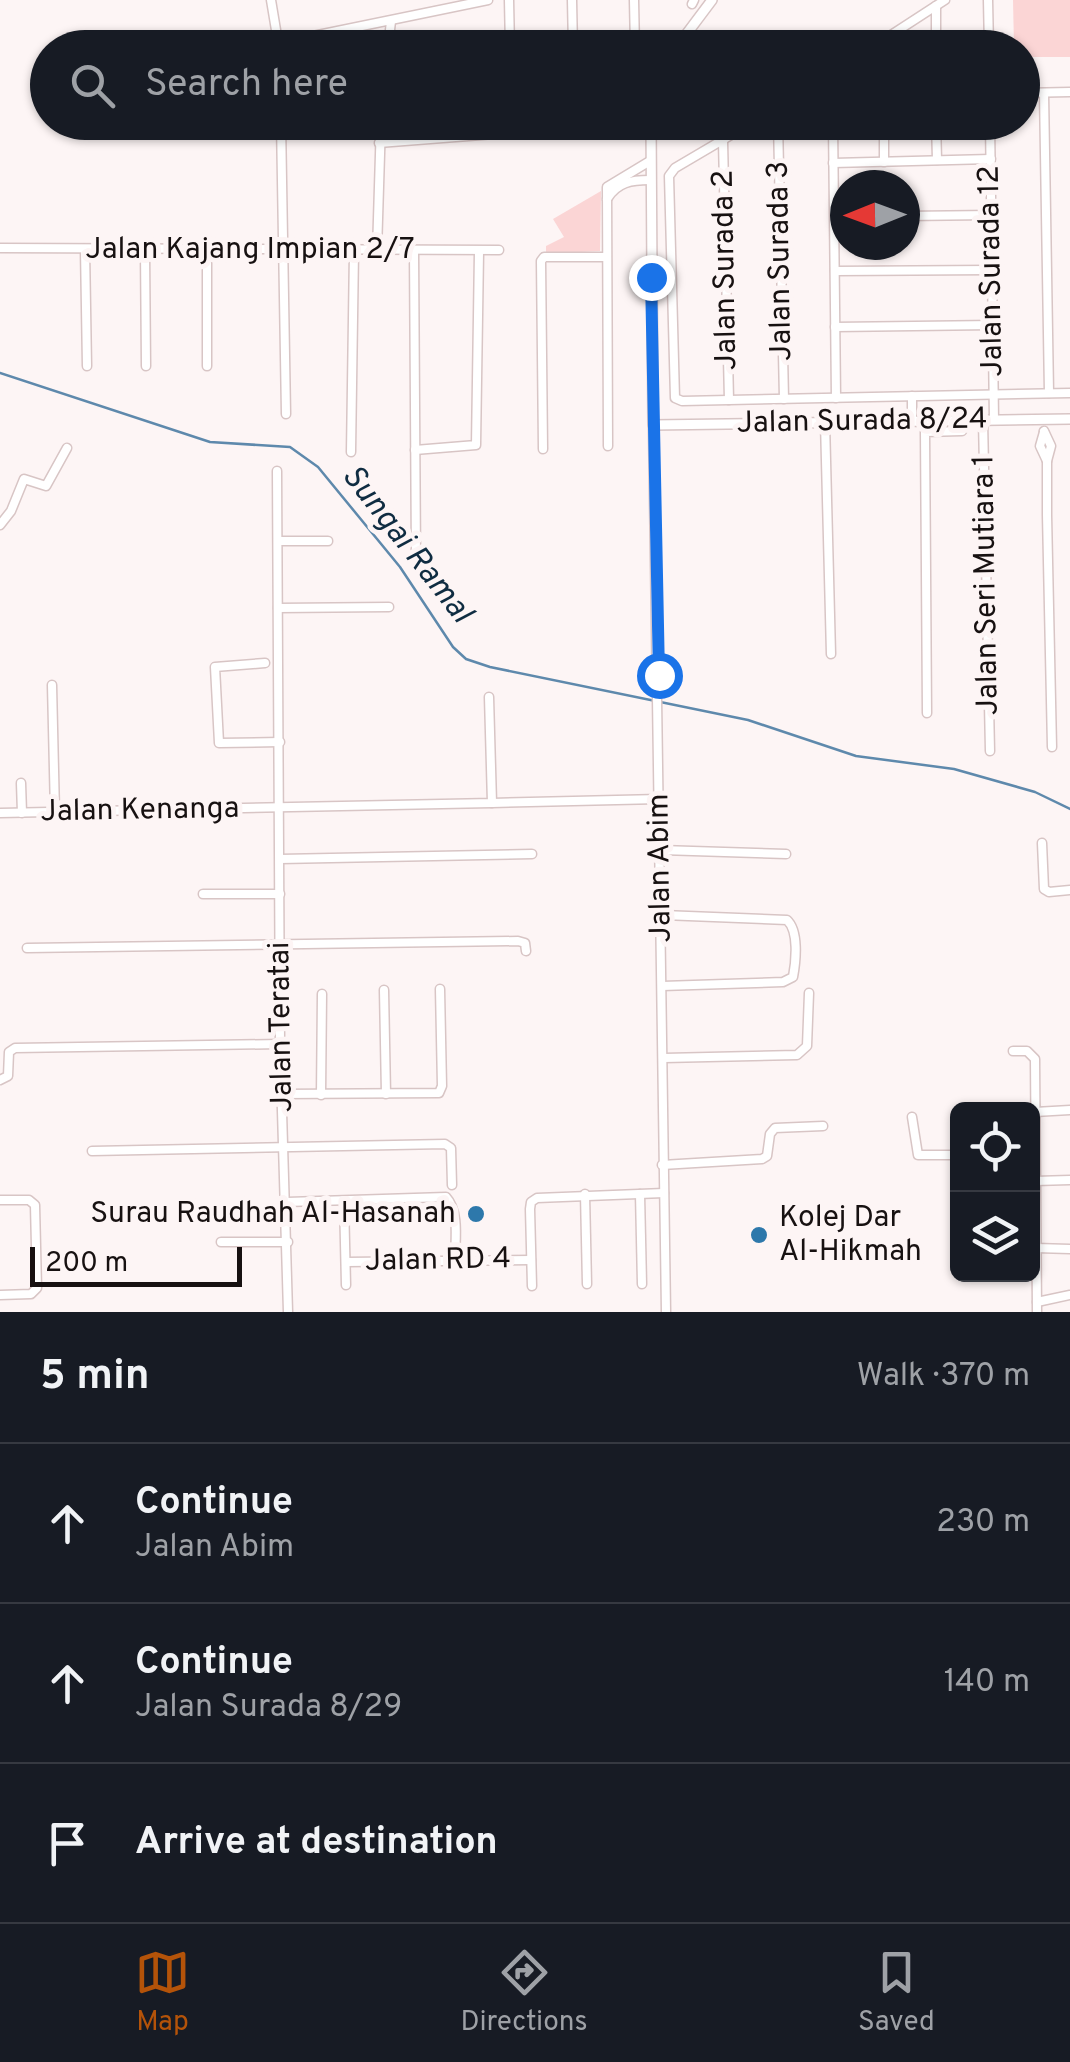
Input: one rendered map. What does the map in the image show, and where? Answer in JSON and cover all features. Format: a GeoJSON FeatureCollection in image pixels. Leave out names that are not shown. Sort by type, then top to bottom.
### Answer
{"type":"FeatureCollection","features":[{"type":"Feature","properties":{"kind":"street"},"geometry":{"type":"LineString","coordinates":[[272,0],[277,30]]}},
{"type":"Feature","properties":{"kind":"street"},"geometry":{"type":"LineString","coordinates":[[345,30],[488,0]]}},
{"type":"Feature","properties":{"kind":"street"},"geometry":{"type":"LineString","coordinates":[[509,0],[510,30]]}},
{"type":"Feature","properties":{"kind":"street"},"geometry":{"type":"LineString","coordinates":[[572,0],[573,30]]}},
{"type":"Feature","properties":{"kind":"street"},"geometry":{"type":"LineString","coordinates":[[634,0],[635,30]]}},
{"type":"Feature","properties":{"kind":"street"},"geometry":{"type":"LineString","coordinates":[[690,30],[712,0]]}},
{"type":"Feature","properties":{"kind":"street"},"geometry":{"type":"LineString","coordinates":[[901,30],[945,0]]}},
{"type":"Feature","properties":{"kind":"street"},"geometry":{"type":"LineString","coordinates":[[988,0],[989,30]]}},
{"type":"Feature","properties":{"kind":"street"},"geometry":{"type":"LineString","coordinates":[[936,6],[936,30]]}},
{"type":"Feature","properties":{"kind":"street"},"geometry":{"type":"LineString","coordinates":[[390,30],[391,21]]}},
{"type":"Feature","properties":{"kind":"street"},"geometry":{"type":"LineString","coordinates":[[1040,92],[1070,92]]}},
{"type":"Feature","properties":{"kind":"street"},"geometry":{"type":"LineString","coordinates":[[1044,92],[1049,394]]}},
{"type":"Feature","properties":{"kind":"street"},"geometry":{"type":"LineString","coordinates":[[282,140],[286,414]]}},
{"type":"Feature","properties":{"kind":"street"},"geometry":{"type":"LineString","coordinates":[[377,251],[379,140]]}},
{"type":"Feature","properties":{"kind":"street"},"geometry":{"type":"LineString","coordinates":[[379,143],[417,140]]}},
{"type":"Feature","properties":{"kind":"street"},"geometry":{"type":"LineString","coordinates":[[651,140],[653,425]]}},
{"type":"Feature","properties":{"kind":"street","name":"Jalan Surada 3"},"geometry":{"type":"LineString","coordinates":[[778,140],[784,399]]}},
{"type":"Feature","properties":{"kind":"street"},"geometry":{"type":"LineString","coordinates":[[832,140],[833,170]]}},
{"type":"Feature","properties":{"kind":"street"},"geometry":{"type":"LineString","coordinates":[[884,140],[884,162]]}},
{"type":"Feature","properties":{"kind":"street"},"geometry":{"type":"LineString","coordinates":[[936,140],[936,160]]}},
{"type":"Feature","properties":{"kind":"street","name":"Jalan Surada 12"},"geometry":{"type":"LineString","coordinates":[[989,420],[994,394],[990,140]]}},
{"type":"Feature","properties":{"kind":"street"},"geometry":{"type":"LineString","coordinates":[[724,141],[675,168],[669,176],[675,398],[682,401],[1070,394]]}},
{"type":"Feature","properties":{"kind":"street","name":"Jalan Surada 2"},"geometry":{"type":"LineString","coordinates":[[724,141],[729,400]]}},
{"type":"Feature","properties":{"kind":"street"},"geometry":{"type":"LineString","coordinates":[[833,163],[991,160]]}},
{"type":"Feature","properties":{"kind":"street"},"geometry":{"type":"LineString","coordinates":[[608,446],[607,186],[650,161]]}},
{"type":"Feature","properties":{"kind":"street"},"geometry":{"type":"LineString","coordinates":[[605,204],[612,191],[622,184],[650,180]]}},
{"type":"Feature","properties":{"kind":"street"},"geometry":{"type":"LineString","coordinates":[[920,216],[992,215]]}},
{"type":"Feature","properties":{"kind":"street","name":"Jalan Kajang Impian 2/7"},"geometry":{"type":"LineString","coordinates":[[0,248],[499,250]]}},
{"type":"Feature","properties":{"kind":"street"},"geometry":{"type":"LineString","coordinates":[[85,249],[87,366]]}},
{"type":"Feature","properties":{"kind":"street"},"geometry":{"type":"LineString","coordinates":[[145,250],[146,366]]}},
{"type":"Feature","properties":{"kind":"street"},"geometry":{"type":"LineString","coordinates":[[207,250],[207,366]]}},
{"type":"Feature","properties":{"kind":"street"},"geometry":{"type":"LineString","coordinates":[[414,250],[416,560],[420,567]]}},
{"type":"Feature","properties":{"kind":"street"},"geometry":{"type":"LineString","coordinates":[[350,452],[354,251]]}},
{"type":"Feature","properties":{"kind":"street"},"geometry":{"type":"LineString","coordinates":[[415,450],[476,445],[479,252]]}},
{"type":"Feature","properties":{"kind":"street"},"geometry":{"type":"LineString","coordinates":[[543,449],[540,266],[544,258],[606,257]]}},
{"type":"Feature","properties":{"kind":"street"},"geometry":{"type":"LineString","coordinates":[[835,260],[836,398]]}},
{"type":"Feature","properties":{"kind":"street"},"geometry":{"type":"LineString","coordinates":[[835,271],[992,270]]}},
{"type":"Feature","properties":{"kind":"street"},"geometry":{"type":"LineString","coordinates":[[836,327],[993,325]]}},
{"type":"Feature","properties":{"kind":"street"},"geometry":{"type":"LineString","coordinates":[[912,396],[912,421]]}},
{"type":"Feature","properties":{"kind":"street","name":"Jalan Surada 8/24"},"geometry":{"type":"LineString","coordinates":[[653,425],[962,420],[1044,425],[1070,419]]}},
{"type":"Feature","properties":{"kind":"street"},"geometry":{"type":"LineString","coordinates":[[927,713],[924,432],[962,431],[962,420]]}},
{"type":"Feature","properties":{"kind":"street","name":"Jalan Seri Mutiara 1"},"geometry":{"type":"LineString","coordinates":[[989,420],[990,751]]}},
{"type":"Feature","properties":{"kind":"street"},"geometry":{"type":"LineString","coordinates":[[825,422],[831,654]]}},
{"type":"Feature","properties":{"kind":"street","name":"Jalan Abim"},"geometry":{"type":"LineString","coordinates":[[653,425],[666,1312]]}},
{"type":"Feature","properties":{"kind":"street"},"geometry":{"type":"LineString","coordinates":[[1044,425],[1040,447],[1046,461],[1052,747]]}},
{"type":"Feature","properties":{"kind":"street"},"geometry":{"type":"LineString","coordinates":[[0,525],[24,479],[46,486],[67,448]]}},
{"type":"Feature","properties":{"kind":"street","name":"Jalan Teratai"},"geometry":{"type":"LineString","coordinates":[[276,471],[280,1044],[288,1312]]}},
{"type":"Feature","properties":{"kind":"street"},"geometry":{"type":"LineString","coordinates":[[278,541],[328,541]]}},
{"type":"Feature","properties":{"kind":"street"},"geometry":{"type":"LineString","coordinates":[[278,608],[389,608]]}},
{"type":"Feature","properties":{"kind":"street"},"geometry":{"type":"LineString","coordinates":[[266,663],[215,667],[218,743],[280,742]]}},
{"type":"Feature","properties":{"kind":"street"},"geometry":{"type":"LineString","coordinates":[[52,686],[55,812]]}},
{"type":"Feature","properties":{"kind":"street"},"geometry":{"type":"LineString","coordinates":[[489,697],[492,803]]}},
{"type":"Feature","properties":{"kind":"street"},"geometry":{"type":"LineString","coordinates":[[21,783],[22,813]]}},
{"type":"Feature","properties":{"kind":"street","name":"Jalan Kenanga"},"geometry":{"type":"LineString","coordinates":[[0,813],[660,799]]}},
{"type":"Feature","properties":{"kind":"street"},"geometry":{"type":"LineString","coordinates":[[1042,843],[1044,889],[1070,890]]}},
{"type":"Feature","properties":{"kind":"street"},"geometry":{"type":"LineString","coordinates":[[661,850],[786,854]]}},
{"type":"Feature","properties":{"kind":"street"},"geometry":{"type":"LineString","coordinates":[[280,858],[532,854]]}},
{"type":"Feature","properties":{"kind":"street"},"geometry":{"type":"LineString","coordinates":[[203,894],[280,894]]}},
{"type":"Feature","properties":{"kind":"street"},"geometry":{"type":"LineString","coordinates":[[662,986],[783,982],[793,977],[795,966],[794,928],[787,920],[663,915]]}},
{"type":"Feature","properties":{"kind":"street"},"geometry":{"type":"LineString","coordinates":[[28,948],[518,940],[525,943],[526,951]]}},
{"type":"Feature","properties":{"kind":"street"},"geometry":{"type":"LineString","coordinates":[[282,1094],[439,1093],[440,989]]}},
{"type":"Feature","properties":{"kind":"street"},"geometry":{"type":"LineString","coordinates":[[384,990],[386,1094]]}},
{"type":"Feature","properties":{"kind":"street"},"geometry":{"type":"LineString","coordinates":[[664,1058],[797,1055],[808,1046],[808,992]]}},
{"type":"Feature","properties":{"kind":"street"},"geometry":{"type":"LineString","coordinates":[[321,1095],[322,994]]}},
{"type":"Feature","properties":{"kind":"street"},"geometry":{"type":"LineString","coordinates":[[0,1080],[8,1076],[9,1052],[15,1048],[280,1044]]}},
{"type":"Feature","properties":{"kind":"street"},"geometry":{"type":"LineString","coordinates":[[1013,1051],[1030,1052],[1035,1059],[1035,1102]]}},
{"type":"Feature","properties":{"kind":"street"},"geometry":{"type":"LineString","coordinates":[[1040,1112],[1070,1110]]}},
{"type":"Feature","properties":{"kind":"street"},"geometry":{"type":"LineString","coordinates":[[912,1118],[918,1155],[950,1155]]}},
{"type":"Feature","properties":{"kind":"street"},"geometry":{"type":"LineString","coordinates":[[662,1164],[762,1160],[767,1156],[770,1134],[775,1128],[823,1126]]}},
{"type":"Feature","properties":{"kind":"street"},"geometry":{"type":"LineString","coordinates":[[92,1152],[449,1144],[452,1185]]}},
{"type":"Feature","properties":{"kind":"street"},"geometry":{"type":"LineString","coordinates":[[1040,1181],[1070,1180]]}},
{"type":"Feature","properties":{"kind":"street"},"geometry":{"type":"LineString","coordinates":[[532,1286],[530,1210],[536,1198],[664,1193]]}},
{"type":"Feature","properties":{"kind":"street"},"geometry":{"type":"LineString","coordinates":[[585,1194],[587,1284]]}},
{"type":"Feature","properties":{"kind":"street"},"geometry":{"type":"LineString","coordinates":[[640,1194],[642,1284]]}},
{"type":"Feature","properties":{"kind":"street"},"geometry":{"type":"LineString","coordinates":[[287,1202],[446,1197],[452,1204],[455,1261]]}},
{"type":"Feature","properties":{"kind":"street"},"geometry":{"type":"LineString","coordinates":[[0,1200],[28,1200],[36,1208],[37,1288],[31,1294],[0,1295]]}},
{"type":"Feature","properties":{"kind":"street"},"geometry":{"type":"LineString","coordinates":[[344,1201],[346,1285]]}},
{"type":"Feature","properties":{"kind":"street"},"geometry":{"type":"LineString","coordinates":[[221,1242],[288,1242]]}},
{"type":"Feature","properties":{"kind":"street"},"geometry":{"type":"LineString","coordinates":[[1040,1248],[1070,1249]]}},
{"type":"Feature","properties":{"kind":"street","name":"Jalan RD 4"},"geometry":{"type":"LineString","coordinates":[[346,1262],[531,1260]]}},
{"type":"Feature","properties":{"kind":"street"},"geometry":{"type":"LineString","coordinates":[[1037,1282],[1037,1307],[1070,1295]]}},
{"type":"Feature","properties":{"kind":"shaded area"},"geometry":{"type":"Polygon","coordinates":[[[1013,0],[1070,0],[1070,57],[1040,57],[1040,30],[1014,30],[1013,0]]]}},
{"type":"Feature","properties":{"kind":"shaded area"},"geometry":{"type":"Polygon","coordinates":[[[601,191],[600,251],[546,254],[546,246],[564,237],[553,219],[601,191]]]}},
{"type":"Feature","properties":{"kind":"waterway","name":"Sungai Ramal"},"geometry":{"type":"LineString","coordinates":[[0,373],[210,442],[290,447],[318,467],[400,567],[453,647],[466,659],[748,720],[856,756],[954,769],[1035,792],[1070,809]]}},
{"type":"Feature","properties":{"kind":"place","name":"Surau Raudhah Al-Hasanah"},"geometry":{"type":"Point","coordinates":[476,1214]}},
{"type":"Feature","properties":{"kind":"place","name":"Kolej Dar Al-Hikmah"},"geometry":{"type":"Point","coordinates":[759,1235]}},
{"type":"Feature","properties":{"kind":"route"},"geometry":{"type":"LineString","coordinates":[[651,277],[659,675]]}}]}
